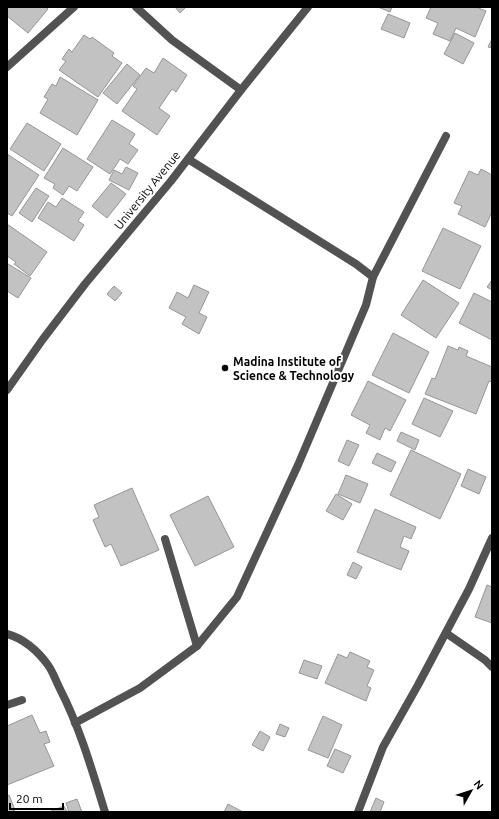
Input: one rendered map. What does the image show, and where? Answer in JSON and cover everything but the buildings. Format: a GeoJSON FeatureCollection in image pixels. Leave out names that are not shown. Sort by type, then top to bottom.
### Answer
{"type":"FeatureCollection","features":[{"type":"Feature","properties":{"kind":"street"},"geometry":{"type":"LineString","coordinates":[[7,67],[74,7]]}},
{"type":"Feature","properties":{"kind":"street"},"geometry":{"type":"LineString","coordinates":[[136,7],[172,40],[241,90]]}},
{"type":"Feature","properties":{"kind":"street","name":"University Avenue"},"geometry":{"type":"LineString","coordinates":[[7,390],[43,339],[85,284],[144,214],[308,7]]}},
{"type":"Feature","properties":{"kind":"street"},"geometry":{"type":"LineString","coordinates":[[75,723],[140,688],[197,646],[237,597],[304,451],[366,305],[372,277],[446,136]]}},
{"type":"Feature","properties":{"kind":"street"},"geometry":{"type":"LineString","coordinates":[[188,159],[356,264],[372,277]]}},
{"type":"Feature","properties":{"kind":"street"},"geometry":{"type":"LineString","coordinates":[[165,538],[197,646]]}},
{"type":"Feature","properties":{"kind":"street"},"geometry":{"type":"LineString","coordinates":[[358,812],[383,747],[469,589],[492,538]]}},
{"type":"Feature","properties":{"kind":"street"},"geometry":{"type":"LineString","coordinates":[[446,633],[485,660],[492,667]]}},
{"type":"Feature","properties":{"kind":"street"},"geometry":{"type":"LineString","coordinates":[[7,634],[12,635],[30,646],[48,665],[69,707],[87,755],[105,812]]}},
{"type":"Feature","properties":{"kind":"street"},"geometry":{"type":"LineString","coordinates":[[7,705],[22,700]]}},
{"type":"Feature","properties":{"kind":"place","name":"Madina Institute of Science & Technology"},"geometry":{"type":"Point","coordinates":[225,368]}}]}
